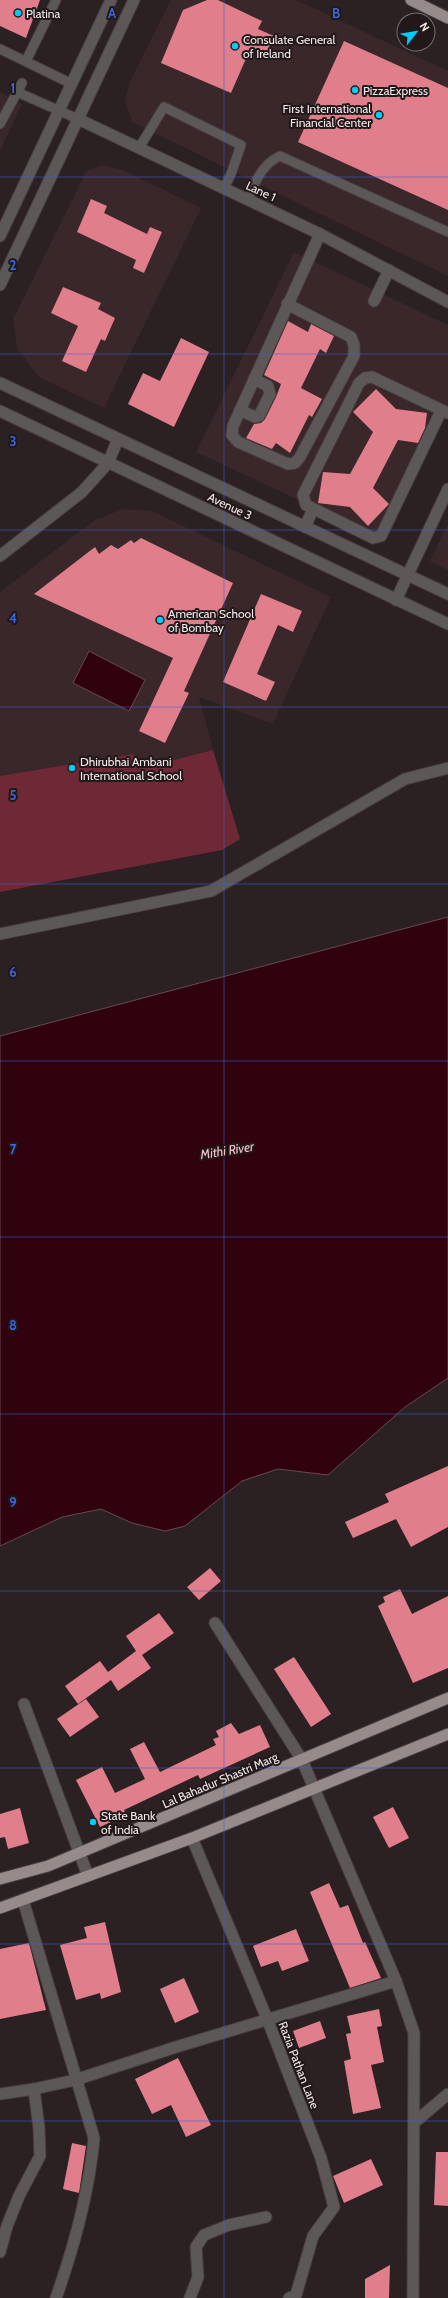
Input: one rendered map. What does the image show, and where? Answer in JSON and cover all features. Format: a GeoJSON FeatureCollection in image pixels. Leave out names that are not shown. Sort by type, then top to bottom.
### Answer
{"type":"FeatureCollection","features":[{"type":"Feature","properties":{"kind":"main road"},"geometry":{"type":"LineString","coordinates":[[411,0],[448,18]]}},
{"type":"Feature","properties":{"kind":"main road","name":"Lal Bahadur Shastri Marg"},"geometry":{"type":"LineString","coordinates":[[0,1880],[48,1866],[78,1854],[448,1698]]}},
{"type":"Feature","properties":{"kind":"main road"},"geometry":{"type":"LineString","coordinates":[[0,1908],[192,1838],[448,1734]]}},
{"type":"Feature","properties":{"kind":"street"},"geometry":{"type":"LineString","coordinates":[[0,236],[111,0]]}},
{"type":"Feature","properties":{"kind":"street"},"geometry":{"type":"LineString","coordinates":[[0,284],[134,0]]}},
{"type":"Feature","properties":{"kind":"street","name":"Lane 1"},"geometry":{"type":"LineString","coordinates":[[78,119],[320,234],[448,302]]}},
{"type":"Feature","properties":{"kind":"street"},"geometry":{"type":"LineString","coordinates":[[287,304],[351,337],[354,345],[354,356],[295,463],[288,464],[238,442],[232,435],[232,426],[287,304],[320,234]]}},
{"type":"Feature","properties":{"kind":"street"},"geometry":{"type":"LineString","coordinates":[[374,301],[388,270]]}},
{"type":"Feature","properties":{"kind":"street"},"geometry":{"type":"LineString","coordinates":[[372,377],[444,412],[381,536],[373,538],[313,509],[306,504],[303,495],[359,383],[365,378],[372,377]]}},
{"type":"Feature","properties":{"kind":"street"},"geometry":{"type":"LineString","coordinates":[[240,410],[255,417],[259,416],[270,394],[268,386],[254,379]]}},
{"type":"Feature","properties":{"kind":"street","name":"Avenue 3"},"geometry":{"type":"LineString","coordinates":[[0,383],[448,594]]}},
{"type":"Feature","properties":{"kind":"street","name":"Avenue 3"},"geometry":{"type":"LineString","coordinates":[[0,411],[448,624]]}},
{"type":"Feature","properties":{"kind":"street"},"geometry":{"type":"LineString","coordinates":[[0,556],[82,492],[108,463],[118,439]]}},
{"type":"Feature","properties":{"kind":"street"},"geometry":{"type":"LineString","coordinates":[[396,600],[447,494]]}},
{"type":"Feature","properties":{"kind":"street"},"geometry":{"type":"LineString","coordinates":[[305,527],[313,509]]}},
{"type":"Feature","properties":{"kind":"street"},"geometry":{"type":"LineString","coordinates":[[0,934],[211,891],[378,793],[405,779],[448,768]]}},
{"type":"Feature","properties":{"kind":"street"},"geometry":{"type":"LineString","coordinates":[[215,1623],[302,1760],[396,1981],[414,2033],[415,2122],[413,2298]]}},
{"type":"Feature","properties":{"kind":"street"},"geometry":{"type":"LineString","coordinates":[[24,1704],[78,1854],[88,1876]]}},
{"type":"Feature","properties":{"kind":"street","name":"Razia Pathan Lane"},"geometry":{"type":"LineString","coordinates":[[192,1838],[268,2021],[321,2158],[334,2207],[312,2236],[296,2295],[289,2298]]}},
{"type":"Feature","properties":{"kind":"street"},"geometry":{"type":"LineString","coordinates":[[23,1900],[75,2080],[94,2138],[91,2171],[67,2264],[56,2298]]}},
{"type":"Feature","properties":{"kind":"street"},"geometry":{"type":"LineString","coordinates":[[0,2094],[34,2089],[75,2080],[176,2047],[268,2021],[396,1981]]}},
{"type":"Feature","properties":{"kind":"street"},"geometry":{"type":"LineString","coordinates":[[0,2252],[7,2226],[16,2202],[40,2156],[34,2089]]}},
{"type":"Feature","properties":{"kind":"street"},"geometry":{"type":"LineString","coordinates":[[415,2122],[448,2094]]}},
{"type":"Feature","properties":{"kind":"street"},"geometry":{"type":"LineString","coordinates":[[190,2298],[198,2277],[196,2247],[204,2236],[229,2225],[266,2217]]}},
{"type":"Feature","properties":{"kind":"lane"},"geometry":{"type":"LineString","coordinates":[[26,61],[56,0]]}},
{"type":"Feature","properties":{"kind":"lane"},"geometry":{"type":"LineString","coordinates":[[0,49],[72,84]]}},
{"type":"Feature","properties":{"kind":"lane"},"geometry":{"type":"LineString","coordinates":[[0,124],[22,83]]}},
{"type":"Feature","properties":{"kind":"lane","name":"Lane 1"},"geometry":{"type":"LineString","coordinates":[[17,92],[78,119]]}},
{"type":"Feature","properties":{"kind":"lane"},"geometry":{"type":"LineString","coordinates":[[138,148],[164,107],[241,146],[231,174],[224,188]]}},
{"type":"Feature","properties":{"kind":"lane"},"geometry":{"type":"LineString","coordinates":[[249,200],[253,186],[262,169],[272,159],[280,156],[448,232]]}},
{"type":"Feature","properties":{"kind":"shaded area"},"geometry":{"type":"Polygon","coordinates":[[[171,0],[296,0],[396,47],[396,52],[407,52],[448,71],[448,276],[132,122],[125,102],[130,82],[171,0]]]}},
{"type":"Feature","properties":{"kind":"shaded area"},"geometry":{"type":"Polygon","coordinates":[[[0,92],[22,104],[0,151],[0,92]]]}},
{"type":"Feature","properties":{"kind":"shaded area"},"geometry":{"type":"Polygon","coordinates":[[[101,165],[123,170],[201,208],[104,408],[39,377],[17,348],[13,319],[86,172],[101,165]]]}},
{"type":"Feature","properties":{"kind":"shaded area"},"geometry":{"type":"Polygon","coordinates":[[[294,252],[448,325],[448,405],[384,540],[196,452],[294,252]]]}},
{"type":"Feature","properties":{"kind":"shaded area","name":"American School of Bombay"},"geometry":{"type":"Polygon","coordinates":[[[123,509],[152,511],[331,597],[273,724],[199,697],[213,750],[137,769],[8,890],[0,892],[0,592],[95,520],[123,509]]]}},
{"type":"Feature","properties":{"kind":"shaded area"},"geometry":{"type":"Polygon","coordinates":[[[448,524],[448,570],[430,561],[448,524]]]}},
{"type":"Feature","properties":{"kind":"shaded area","name":"Dhirubhai Ambani International School"},"geometry":{"type":"Polygon","coordinates":[[[213,750],[240,839],[222,850],[0,892],[0,776],[133,754],[137,769],[213,750]]]}},
{"type":"Feature","properties":{"kind":"water"},"geometry":{"type":"Polygon","coordinates":[[[89,651],[145,680],[129,711],[73,683],[89,651]]]}},
{"type":"Feature","properties":{"kind":"water","name":"Mithi River"},"geometry":{"type":"Polygon","coordinates":[[[448,917],[448,1378],[405,1407],[328,1475],[278,1469],[242,1481],[185,1526],[165,1531],[132,1523],[101,1509],[62,1517],[0,1546],[0,1036],[448,917]]]}},
{"type":"Feature","properties":{"kind":"building","name":"Platina"},"geometry":{"type":"Polygon","coordinates":[[[0,0],[40,0],[26,38],[0,26],[0,0]]]}},
{"type":"Feature","properties":{"kind":"building"},"geometry":{"type":"Polygon","coordinates":[[[207,0],[218,0],[262,21],[258,29],[274,36],[266,54],[251,47],[231,93],[161,63],[183,10],[207,0]]]}},
{"type":"Feature","properties":{"kind":"building","name":"First International Financial Center"},"geometry":{"type":"Polygon","coordinates":[[[344,41],[448,88],[448,210],[298,142],[344,41]]]}},
{"type":"Feature","properties":{"kind":"building"},"geometry":{"type":"Polygon","coordinates":[[[91,199],[107,206],[104,213],[147,234],[150,227],[162,232],[144,273],[133,268],[136,260],[77,232],[91,199]]]}},
{"type":"Feature","properties":{"kind":"building"},"geometry":{"type":"Polygon","coordinates":[[[63,287],[101,303],[98,309],[115,318],[105,341],[101,339],[86,372],[62,361],[78,326],[51,313],[63,287]]]}},
{"type":"Feature","properties":{"kind":"building"},"geometry":{"type":"Polygon","coordinates":[[[288,321],[308,332],[311,324],[334,336],[326,353],[320,349],[301,388],[322,399],[312,417],[309,415],[290,453],[276,443],[272,449],[246,438],[254,424],[261,423],[265,419],[281,384],[264,375],[288,321]]]}},
{"type":"Feature","properties":{"kind":"building"},"geometry":{"type":"Polygon","coordinates":[[[181,338],[209,352],[174,427],[128,404],[143,373],[160,381],[181,338]]]}},
{"type":"Feature","properties":{"kind":"building"},"geometry":{"type":"Polygon","coordinates":[[[376,389],[396,409],[427,413],[425,428],[418,443],[398,440],[373,488],[389,504],[368,526],[350,507],[318,503],[323,472],[350,474],[373,432],[353,412],[376,389]]]}},
{"type":"Feature","properties":{"kind":"building"},"geometry":{"type":"Polygon","coordinates":[[[141,538],[233,583],[184,691],[189,693],[165,743],[139,731],[173,658],[34,594],[95,547],[99,554],[111,545],[118,549],[131,540],[134,543],[141,538]]]}},
{"type":"Feature","properties":{"kind":"building"},"geometry":{"type":"Polygon","coordinates":[[[261,594],[302,611],[293,632],[278,625],[257,674],[275,682],[266,701],[223,682],[261,594]]]}},
{"type":"Feature","properties":{"kind":"building"},"geometry":{"type":"Polygon","coordinates":[[[448,1466],[448,1527],[411,1547],[396,1519],[353,1538],[345,1522],[389,1502],[385,1494],[448,1466]]]}},
{"type":"Feature","properties":{"kind":"building"},"geometry":{"type":"Polygon","coordinates":[[[210,1568],[221,1581],[199,1600],[187,1587],[210,1568]]]}},
{"type":"Feature","properties":{"kind":"building"},"geometry":{"type":"Polygon","coordinates":[[[400,1589],[412,1614],[448,1596],[448,1668],[413,1683],[378,1606],[385,1602],[383,1597],[400,1589]]]}},
{"type":"Feature","properties":{"kind":"building"},"geometry":{"type":"Polygon","coordinates":[[[159,1613],[174,1633],[142,1655],[151,1668],[118,1691],[111,1680],[78,1704],[65,1686],[100,1661],[108,1672],[136,1651],[126,1636],[159,1613]]]}},
{"type":"Feature","properties":{"kind":"building"},"geometry":{"type":"Polygon","coordinates":[[[294,1657],[331,1714],[311,1727],[274,1669],[294,1657]]]}},
{"type":"Feature","properties":{"kind":"building"},"geometry":{"type":"Polygon","coordinates":[[[86,1699],[99,1717],[70,1737],[57,1719],[86,1699]]]}},
{"type":"Feature","properties":{"kind":"building"},"geometry":{"type":"Polygon","coordinates":[[[231,1723],[239,1734],[260,1725],[270,1747],[200,1779],[198,1775],[124,1810],[126,1815],[100,1827],[76,1780],[102,1767],[115,1793],[145,1779],[130,1749],[144,1742],[160,1772],[216,1745],[213,1739],[219,1737],[216,1731],[231,1723]]]}},
{"type":"Feature","properties":{"kind":"building"},"geometry":{"type":"Polygon","coordinates":[[[393,1807],[409,1838],[389,1848],[373,1817],[393,1807]]]}},
{"type":"Feature","properties":{"kind":"building"},"geometry":{"type":"Polygon","coordinates":[[[20,1808],[29,1843],[8,1849],[5,1837],[0,1838],[0,1814],[20,1808]]]}},
{"type":"Feature","properties":{"kind":"building"},"geometry":{"type":"Polygon","coordinates":[[[329,1883],[340,1908],[348,1905],[363,1943],[365,1942],[381,1978],[350,1988],[310,1892],[329,1883]]]}},
{"type":"Feature","properties":{"kind":"building"},"geometry":{"type":"Polygon","coordinates":[[[105,1922],[121,1992],[101,1999],[100,1993],[76,2000],[60,1945],[87,1938],[84,1927],[105,1922]]]}},
{"type":"Feature","properties":{"kind":"building"},"geometry":{"type":"Polygon","coordinates":[[[296,1929],[309,1961],[282,1971],[278,1961],[261,1967],[253,1946],[296,1929]]]}},
{"type":"Feature","properties":{"kind":"building"},"geometry":{"type":"Polygon","coordinates":[[[29,1943],[46,2010],[0,2019],[0,1949],[29,1943]]]}},
{"type":"Feature","properties":{"kind":"building"},"geometry":{"type":"Polygon","coordinates":[[[184,1978],[199,2012],[175,2023],[160,1989],[184,1978]]]}},
{"type":"Feature","properties":{"kind":"building"},"geometry":{"type":"Polygon","coordinates":[[[379,2009],[382,2026],[377,2027],[384,2062],[371,2065],[381,2108],[353,2114],[344,2061],[351,2059],[346,2034],[351,2033],[347,2016],[379,2009]]]}},
{"type":"Feature","properties":{"kind":"building"},"geometry":{"type":"Polygon","coordinates":[[[320,2021],[326,2038],[299,2048],[293,2031],[320,2021]]]}},
{"type":"Feature","properties":{"kind":"building"},"geometry":{"type":"Polygon","coordinates":[[[178,2058],[211,2125],[186,2137],[171,2105],[152,2114],[135,2079],[178,2058]]]}},
{"type":"Feature","properties":{"kind":"building"},"geometry":{"type":"Polygon","coordinates":[[[72,2143],[86,2146],[79,2193],[63,2189],[72,2143]]]}},
{"type":"Feature","properties":{"kind":"building"},"geometry":{"type":"Polygon","coordinates":[[[436,2152],[448,2152],[448,2206],[434,2205],[436,2152]]]}},
{"type":"Feature","properties":{"kind":"building"},"geometry":{"type":"Polygon","coordinates":[[[371,2159],[383,2185],[344,2203],[333,2176],[371,2159]]]}},
{"type":"Feature","properties":{"kind":"building"},"geometry":{"type":"Polygon","coordinates":[[[390,2265],[389,2298],[365,2298],[365,2279],[390,2265]]]}},
{"type":"Feature","properties":{"kind":"place","name":"Platina"},"geometry":{"type":"Point","coordinates":[18,13]}},
{"type":"Feature","properties":{"kind":"place","name":"Consulate General of Ireland"},"geometry":{"type":"Point","coordinates":[235,46]}},
{"type":"Feature","properties":{"kind":"place","name":"PizzaExpress"},"geometry":{"type":"Point","coordinates":[355,90]}},
{"type":"Feature","properties":{"kind":"place","name":"First International Financial Center"},"geometry":{"type":"Point","coordinates":[379,115]}},
{"type":"Feature","properties":{"kind":"place","name":"American School of Bombay"},"geometry":{"type":"Point","coordinates":[160,620]}},
{"type":"Feature","properties":{"kind":"place","name":"Dhirubhai Ambani International School"},"geometry":{"type":"Point","coordinates":[72,768]}},
{"type":"Feature","properties":{"kind":"place","name":"State Bank of India"},"geometry":{"type":"Point","coordinates":[93,1822]}}]}
